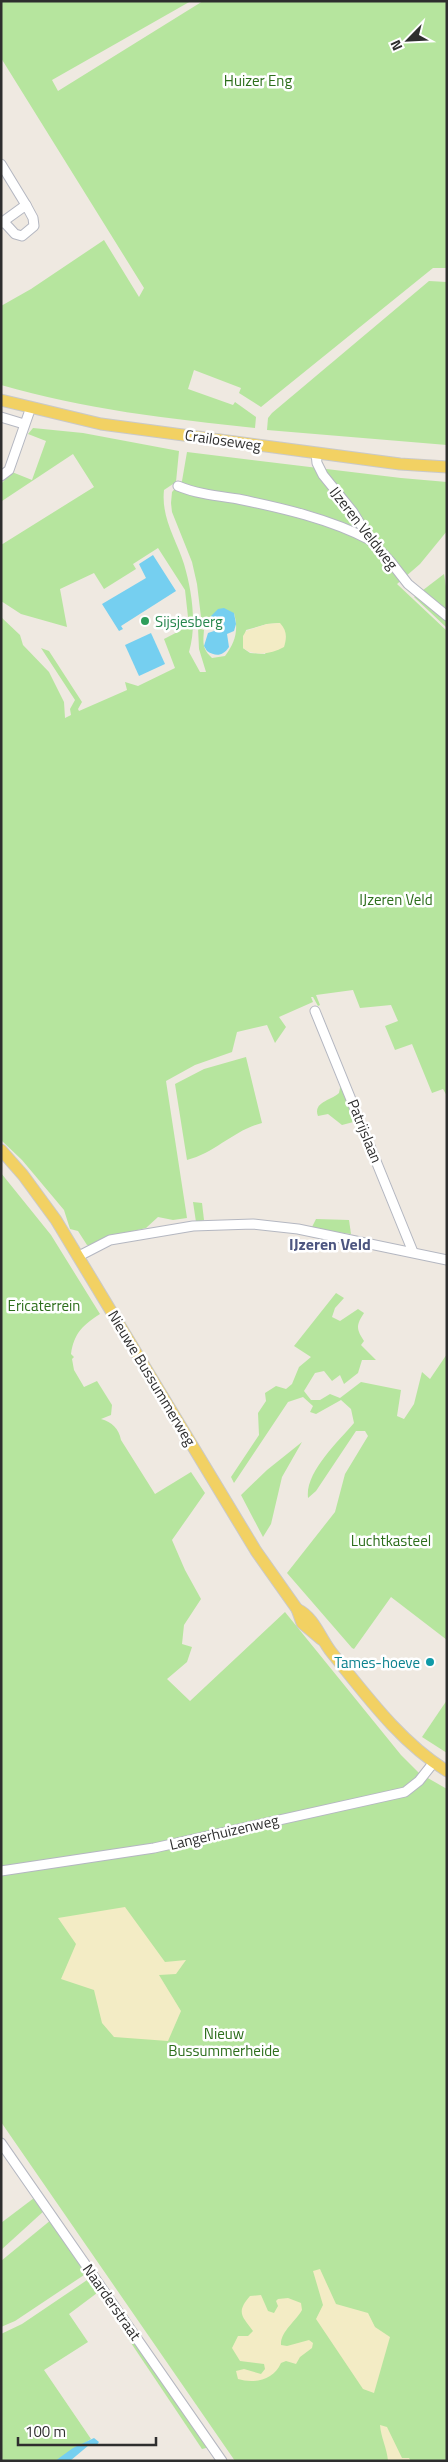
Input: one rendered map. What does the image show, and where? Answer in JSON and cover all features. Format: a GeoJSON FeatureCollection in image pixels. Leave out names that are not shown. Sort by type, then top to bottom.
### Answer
{"type":"FeatureCollection","features":[{"type":"Feature","properties":{"kind":"main road","name":"Crailoseweg"},"geometry":{"type":"LineString","coordinates":[[1,400],[101,424],[300,451],[447,468]]}},
{"type":"Feature","properties":{"kind":"main road","name":"Nieuwe Bussummerweg"},"geometry":{"type":"LineString","coordinates":[[1,1150],[23,1175],[79,1256],[256,1551],[297,1609],[311,1619],[321,1639],[388,1720],[434,1762],[447,1770]]}},
{"type":"Feature","properties":{"kind":"street"},"geometry":{"type":"LineString","coordinates":[[1,164],[34,218],[34,226],[22,236],[15,234],[3,223],[26,205]]}},
{"type":"Feature","properties":{"kind":"street"},"geometry":{"type":"LineString","coordinates":[[1,476],[9,470],[31,407]]}},
{"type":"Feature","properties":{"kind":"street"},"geometry":{"type":"LineString","coordinates":[[1,416],[24,424]]}},
{"type":"Feature","properties":{"kind":"street","name":"IJzeren Veldweg"},"geometry":{"type":"LineString","coordinates":[[316,453],[316,464],[352,512],[370,540],[408,584],[447,616]]}},
{"type":"Feature","properties":{"kind":"street"},"geometry":{"type":"LineString","coordinates":[[178,486],[190,491],[240,500],[343,526],[370,540]]}},
{"type":"Feature","properties":{"kind":"street","name":"Patrijslaan"},"geometry":{"type":"LineString","coordinates":[[315,1010],[414,1252]]}},
{"type":"Feature","properties":{"kind":"street"},"geometry":{"type":"LineString","coordinates":[[79,1256],[110,1240],[193,1226],[253,1224],[298,1229],[447,1260]]}},
{"type":"Feature","properties":{"kind":"street","name":"Langerhuizenweg"},"geometry":{"type":"LineString","coordinates":[[1,1872],[154,1848],[405,1792],[419,1781],[434,1762]]}},
{"type":"Feature","properties":{"kind":"street","name":"Naarderstraat"},"geometry":{"type":"LineString","coordinates":[[1,2143],[222,2461]]}},
{"type":"Feature","properties":{"kind":"green space","name":"Huizer Eng"},"geometry":{"type":"Polygon","coordinates":[[[1,1],[191,1],[52,80],[58,91],[203,1],[447,1],[447,268],[433,268],[261,407],[239,393],[241,388],[194,370],[188,389],[233,405],[235,402],[256,417],[255,428],[159,417],[95,407],[1,385],[1,306],[31,289],[104,240],[139,297],[144,288],[1,58],[1,1]]]}},
{"type":"Feature","properties":{"kind":"green space"},"geometry":{"type":"Polygon","coordinates":[[[429,281],[447,282],[447,445],[267,430],[268,418],[272,413],[429,281]]]}},
{"type":"Feature","properties":{"kind":"green space"},"geometry":{"type":"Polygon","coordinates":[[[33,428],[83,433],[179,451],[176,482],[164,490],[164,500],[167,519],[184,564],[189,585],[193,631],[189,652],[200,672],[206,672],[199,649],[198,628],[204,630],[204,646],[206,652],[212,658],[225,656],[234,641],[236,625],[234,613],[211,616],[210,620],[201,617],[192,562],[172,512],[171,503],[172,492],[182,481],[187,452],[447,482],[447,531],[420,564],[397,584],[447,631],[447,1096],[443,1089],[432,1093],[412,1044],[395,1050],[385,1026],[398,1021],[391,1005],[360,1008],[353,990],[316,995],[320,1005],[318,1006],[313,997],[311,997],[313,1002],[279,1017],[286,1027],[275,1043],[267,1025],[237,1032],[232,1052],[195,1065],[166,1081],[187,1218],[173,1220],[158,1217],[146,1228],[112,1236],[91,1245],[87,1245],[78,1231],[70,1229],[64,1210],[22,1160],[1,1140],[1,617],[20,635],[23,645],[49,672],[64,702],[65,718],[71,715],[70,709],[75,700],[41,648],[49,651],[82,702],[78,709],[79,711],[127,690],[125,682],[138,686],[175,668],[164,639],[189,626],[185,590],[158,548],[133,564],[136,569],[104,589],[94,573],[60,589],[67,627],[21,614],[1,601],[1,545],[94,487],[73,454],[2,501],[1,484],[12,472],[32,480],[46,441],[28,434],[33,428]],[[280,623],[267,624],[246,630],[243,648],[250,653],[265,654],[280,623]]]}},
{"type":"Feature","properties":{"kind":"green space"},"geometry":{"type":"Polygon","coordinates":[[[444,574],[447,593],[447,628],[414,597],[444,574]]]}},
{"type":"Feature","properties":{"kind":"green space"},"geometry":{"type":"Polygon","coordinates":[[[246,1057],[262,1123],[242,1131],[197,1157],[187,1160],[175,1084],[204,1069],[246,1057]]]}},
{"type":"Feature","properties":{"kind":"green space"},"geometry":{"type":"Polygon","coordinates":[[[341,1083],[361,1120],[342,1125],[328,1114],[318,1116],[317,1111],[320,1105],[339,1093],[341,1083]]]}},
{"type":"Feature","properties":{"kind":"green space","name":"Nieuw Bussummerheide"},"geometry":{"type":"Polygon","coordinates":[[[1,1173],[51,1235],[100,1314],[80,1330],[74,1340],[71,1354],[74,1357],[72,1359],[74,1370],[84,1387],[97,1381],[112,1405],[111,1415],[101,1419],[112,1424],[117,1429],[121,1440],[155,1494],[191,1472],[205,1493],[172,1540],[185,1570],[201,1599],[184,1625],[182,1644],[192,1647],[187,1662],[167,1679],[190,1701],[285,1612],[401,1755],[419,1773],[447,1789],[447,2461],[235,2461],[1,2122],[1,1173]]]}},
{"type":"Feature","properties":{"kind":"green space"},"geometry":{"type":"Polygon","coordinates":[[[193,1202],[202,1203],[204,1220],[196,1222],[193,1202]]]}},
{"type":"Feature","properties":{"kind":"green space"},"geometry":{"type":"Polygon","coordinates":[[[316,1219],[349,1220],[351,1234],[311,1229],[316,1219]]]}},
{"type":"Feature","properties":{"kind":"green space","name":"Luchtkasteel"},"geometry":{"type":"Polygon","coordinates":[[[336,1293],[344,1298],[335,1308],[332,1317],[340,1321],[358,1309],[364,1313],[358,1327],[364,1341],[361,1345],[376,1360],[362,1360],[358,1373],[344,1384],[340,1375],[332,1381],[324,1371],[315,1373],[304,1391],[311,1400],[320,1400],[330,1394],[340,1398],[361,1382],[401,1390],[397,1416],[404,1419],[414,1404],[422,1372],[430,1379],[447,1354],[447,1640],[391,1597],[354,1649],[287,1573],[335,1512],[345,1474],[368,1436],[365,1431],[356,1431],[316,1491],[308,1498],[308,1488],[317,1468],[354,1423],[351,1409],[341,1400],[316,1414],[310,1412],[313,1406],[303,1397],[288,1402],[234,1483],[231,1477],[259,1435],[258,1413],[266,1401],[265,1393],[276,1386],[286,1389],[292,1384],[299,1367],[311,1357],[294,1346],[336,1293]]]}},
{"type":"Feature","properties":{"kind":"green space"},"geometry":{"type":"Polygon","coordinates":[[[302,1442],[282,1477],[271,1524],[263,1537],[241,1495],[267,1470],[302,1442]]]}},
{"type":"Feature","properties":{"kind":"green space"},"geometry":{"type":"Polygon","coordinates":[[[447,1700],[447,1753],[422,1737],[447,1700]]]}},
{"type":"Feature","properties":{"kind":"green space"},"geometry":{"type":"Polygon","coordinates":[[[34,2198],[45,2210],[1,2250],[1,2223],[34,2198]]]}},
{"type":"Feature","properties":{"kind":"green space"},"geometry":{"type":"Polygon","coordinates":[[[57,2215],[93,2269],[15,2321],[1,2327],[1,2261],[57,2215]]]}},
{"type":"Feature","properties":{"kind":"green space"},"geometry":{"type":"Polygon","coordinates":[[[96,2274],[105,2287],[69,2314],[88,2342],[44,2370],[91,2439],[55,2461],[1,2461],[1,2334],[22,2324],[96,2274]]]}},
{"type":"Feature","properties":{"kind":"green space"},"geometry":{"type":"Polygon","coordinates":[[[134,2333],[210,2447],[202,2449],[129,2340],[134,2333]]]}},
{"type":"Feature","properties":{"kind":"sand"},"geometry":{"type":"Polygon","coordinates":[[[280,623],[286,634],[284,647],[264,654],[253,653],[243,648],[243,636],[246,631],[267,624],[280,623]]]}},
{"type":"Feature","properties":{"kind":"sand"},"geometry":{"type":"Polygon","coordinates":[[[125,1907],[165,1962],[186,1960],[176,1974],[159,1975],[181,2011],[168,2041],[114,2037],[102,2023],[94,1990],[61,1979],[76,1944],[58,1918],[125,1907]]]}},
{"type":"Feature","properties":{"kind":"sand"},"geometry":{"type":"Polygon","coordinates":[[[320,2269],[336,2304],[368,2313],[375,2327],[390,2337],[374,2393],[363,2389],[316,2319],[323,2305],[313,2271],[320,2269]]]}},
{"type":"Feature","properties":{"kind":"sand"},"geometry":{"type":"Polygon","coordinates":[[[261,2295],[268,2311],[274,2313],[278,2306],[276,2301],[278,2299],[288,2298],[301,2303],[302,2310],[283,2336],[281,2345],[287,2346],[309,2340],[313,2343],[312,2348],[300,2357],[296,2364],[286,2361],[281,2363],[278,2369],[269,2377],[257,2381],[238,2379],[236,2371],[244,2369],[261,2374],[265,2369],[264,2364],[240,2361],[232,2348],[238,2336],[248,2336],[253,2331],[242,2315],[245,2302],[250,2296],[261,2295]]]}},
{"type":"Feature","properties":{"kind":"sand"},"geometry":{"type":"Polygon","coordinates":[[[380,2425],[387,2427],[402,2458],[409,2458],[411,2461],[388,2461],[380,2425]]]}},
{"type":"Feature","properties":{"kind":"water"},"geometry":{"type":"Polygon","coordinates":[[[153,555],[176,591],[121,626],[123,629],[119,631],[102,604],[146,578],[139,564],[153,555]]]}},
{"type":"Feature","properties":{"kind":"water"},"geometry":{"type":"Polygon","coordinates":[[[224,608],[234,613],[236,624],[234,631],[227,634],[229,647],[227,650],[219,655],[213,654],[207,651],[204,646],[208,633],[214,631],[211,616],[218,609],[224,608]]]}},
{"type":"Feature","properties":{"kind":"water"},"geometry":{"type":"Polygon","coordinates":[[[151,633],[165,664],[139,676],[125,645],[151,633]]]}},
{"type":"Feature","properties":{"kind":"water"},"geometry":{"type":"Polygon","coordinates":[[[94,2438],[99,2442],[96,2446],[89,2445],[70,2461],[55,2461],[73,2448],[94,2438]]]}},
{"type":"Feature","properties":{"kind":"place","name":"Sijsjesberg"},"geometry":{"type":"Point","coordinates":[145,621]}},
{"type":"Feature","properties":{"kind":"place","name":"Tames-hoeve"},"geometry":{"type":"Point","coordinates":[430,1662]}},
{"type":"Feature","properties":{"kind":"district","name":"IJzeren Veld"},"geometry":{"type":"Point","coordinates":[330,1244]}},
{"type":"Feature","properties":{"kind":"park label","name":"Ericaterrein"},"geometry":{"type":"Point","coordinates":[44,1305]}}]}
